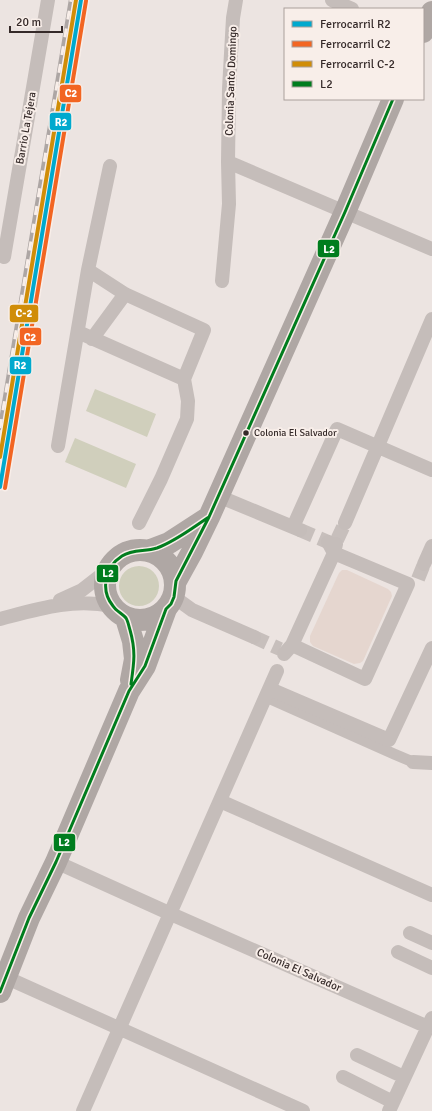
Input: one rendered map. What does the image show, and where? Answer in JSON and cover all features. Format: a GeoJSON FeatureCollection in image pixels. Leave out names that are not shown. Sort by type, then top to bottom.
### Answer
{"type":"FeatureCollection","features":[{"type":"Feature","properties":{"kind":"highway"},"geometry":{"type":"LineString","coordinates":[[424,30],[432,12]]}},
{"type":"Feature","properties":{"kind":"highway"},"geometry":{"type":"LineString","coordinates":[[3,984],[29,918],[56,862],[129,691],[145,666],[172,596],[209,517],[394,100]]}},
{"type":"Feature","properties":{"kind":"highway"},"geometry":{"type":"LineString","coordinates":[[148,551],[169,542],[209,517]]}},
{"type":"Feature","properties":{"kind":"highway"},"geometry":{"type":"LineString","coordinates":[[119,612],[134,620],[152,619],[159,615],[172,596],[171,567],[167,562],[155,553],[141,550],[126,553],[113,562],[109,569],[105,584],[108,599],[119,612],[133,641],[135,659],[129,691]]}},
{"type":"Feature","properties":{"kind":"street","name":"Barrio La Tejera"},"geometry":{"type":"LineString","coordinates":[[4,257],[48,0]]}},
{"type":"Feature","properties":{"kind":"street","name":"Colonia Santo Domingo"},"geometry":{"type":"LineString","coordinates":[[222,281],[229,204],[229,89],[236,0]]}},
{"type":"Feature","properties":{"kind":"street"},"geometry":{"type":"LineString","coordinates":[[332,0],[350,8]]}},
{"type":"Feature","properties":{"kind":"street"},"geometry":{"type":"LineString","coordinates":[[228,162],[432,249]]}},
{"type":"Feature","properties":{"kind":"street"},"geometry":{"type":"LineString","coordinates":[[58,446],[88,270],[110,166]]}},
{"type":"Feature","properties":{"kind":"street"},"geometry":{"type":"LineString","coordinates":[[88,270],[125,294],[204,330],[184,379],[188,401],[187,419],[161,479],[139,522]]}},
{"type":"Feature","properties":{"kind":"street"},"geometry":{"type":"LineString","coordinates":[[92,339],[125,294]]}},
{"type":"Feature","properties":{"kind":"street"},"geometry":{"type":"LineString","coordinates":[[345,523],[432,319]]}},
{"type":"Feature","properties":{"kind":"street"},"geometry":{"type":"LineString","coordinates":[[78,332],[184,379]]}},
{"type":"Feature","properties":{"kind":"street"},"geometry":{"type":"LineString","coordinates":[[218,496],[297,529],[337,429],[432,470]]}},
{"type":"Feature","properties":{"kind":"street"},"geometry":{"type":"LineString","coordinates":[[333,545],[408,584],[365,679],[285,650],[333,545]]}},
{"type":"Feature","properties":{"kind":"street"},"geometry":{"type":"LineString","coordinates":[[424,564],[432,546]]}},
{"type":"Feature","properties":{"kind":"street"},"geometry":{"type":"LineString","coordinates":[[46,607],[82,590],[109,569]]}},
{"type":"Feature","properties":{"kind":"street"},"geometry":{"type":"LineString","coordinates":[[172,596],[192,610],[254,637]]}},
{"type":"Feature","properties":{"kind":"street"},"geometry":{"type":"LineString","coordinates":[[2,619],[46,607],[76,602],[95,603],[119,612]]}},
{"type":"Feature","properties":{"kind":"street"},"geometry":{"type":"LineString","coordinates":[[268,693],[389,740],[432,648]]}},
{"type":"Feature","properties":{"kind":"street"},"geometry":{"type":"LineString","coordinates":[[83,1111],[171,914],[277,670]]}},
{"type":"Feature","properties":{"kind":"street"},"geometry":{"type":"LineString","coordinates":[[268,693],[394,754],[414,762],[432,763]]}},
{"type":"Feature","properties":{"kind":"street"},"geometry":{"type":"LineString","coordinates":[[220,801],[432,895]]}},
{"type":"Feature","properties":{"kind":"street","name":"Colonia El Salvador"},"geometry":{"type":"LineString","coordinates":[[56,862],[171,914],[430,1022],[391,1106],[343,1077]]}},
{"type":"Feature","properties":{"kind":"street"},"geometry":{"type":"LineString","coordinates":[[410,933],[432,943]]}},
{"type":"Feature","properties":{"kind":"street"},"geometry":{"type":"LineString","coordinates":[[398,952],[432,968]]}},
{"type":"Feature","properties":{"kind":"street"},"geometry":{"type":"LineString","coordinates":[[3,984],[119,1028],[303,1111]]}},
{"type":"Feature","properties":{"kind":"street"},"geometry":{"type":"LineString","coordinates":[[357,1055],[404,1076]]}},
{"type":"Feature","properties":{"kind":"green space"},"geometry":{"type":"Polygon","coordinates":[[[95,389],[156,414],[147,437],[86,411],[95,389]]]}},
{"type":"Feature","properties":{"kind":"green space"},"geometry":{"type":"Polygon","coordinates":[[[75,438],[136,464],[126,488],[65,462],[75,438]]]}},
{"type":"Feature","properties":{"kind":"green space"},"geometry":{"type":"Polygon","coordinates":[[[135,566],[143,566],[150,569],[156,575],[159,586],[156,597],[150,603],[143,606],[135,606],[128,603],[122,597],[119,590],[119,582],[122,575],[128,569],[135,566]]]}},
{"type":"Feature","properties":{"kind":"shaded area"},"geometry":{"type":"Polygon","coordinates":[[[342,570],[347,570],[388,589],[392,596],[363,661],[354,664],[313,646],[310,642],[310,636],[339,573],[342,570]]]}},
{"type":"Feature","properties":{"kind":"tunnel"},"geometry":{"type":"LineString","coordinates":[[337,540],[345,523]]}},
{"type":"Feature","properties":{"kind":"tunnel"},"geometry":{"type":"LineString","coordinates":[[300,530],[328,542]]}},
{"type":"Feature","properties":{"kind":"tunnel"},"geometry":{"type":"LineString","coordinates":[[418,579],[424,564]]}},
{"type":"Feature","properties":{"kind":"tunnel"},"geometry":{"type":"LineString","coordinates":[[254,637],[280,649]]}},
{"type":"Feature","properties":{"kind":"railway"},"geometry":{"type":"LineString","coordinates":[[0,428],[71,0]]}},
{"type":"Feature","properties":{"kind":"rail line","name":"C-2"},"geometry":{"type":"LineString","coordinates":[[0,457],[76,0]]}},
{"type":"Feature","properties":{"kind":"rail line","name":"R2"},"geometry":{"type":"LineString","coordinates":[[0,487],[81,0]]}},
{"type":"Feature","properties":{"kind":"rail line","name":"C2"},"geometry":{"type":"LineString","coordinates":[[5,488],[86,1]]}},
{"type":"Feature","properties":{"kind":"transit line","name":"L2"},"geometry":{"type":"LineString","coordinates":[[0,992],[29,918],[56,862],[129,691],[145,666],[166,609],[171,604],[174,597],[176,581],[209,517],[345,212],[393,100]]}},
{"type":"Feature","properties":{"kind":"transit line","name":"L2"},"geometry":{"type":"LineString","coordinates":[[131,684],[134,657],[132,637],[126,618],[114,608],[109,600],[106,586],[108,572],[116,561],[122,556],[130,552],[153,549],[164,545],[209,517]]}},
{"type":"Feature","properties":{"kind":"place","name":"Colonia El Salvador"},"geometry":{"type":"Point","coordinates":[246,433]}}]}
